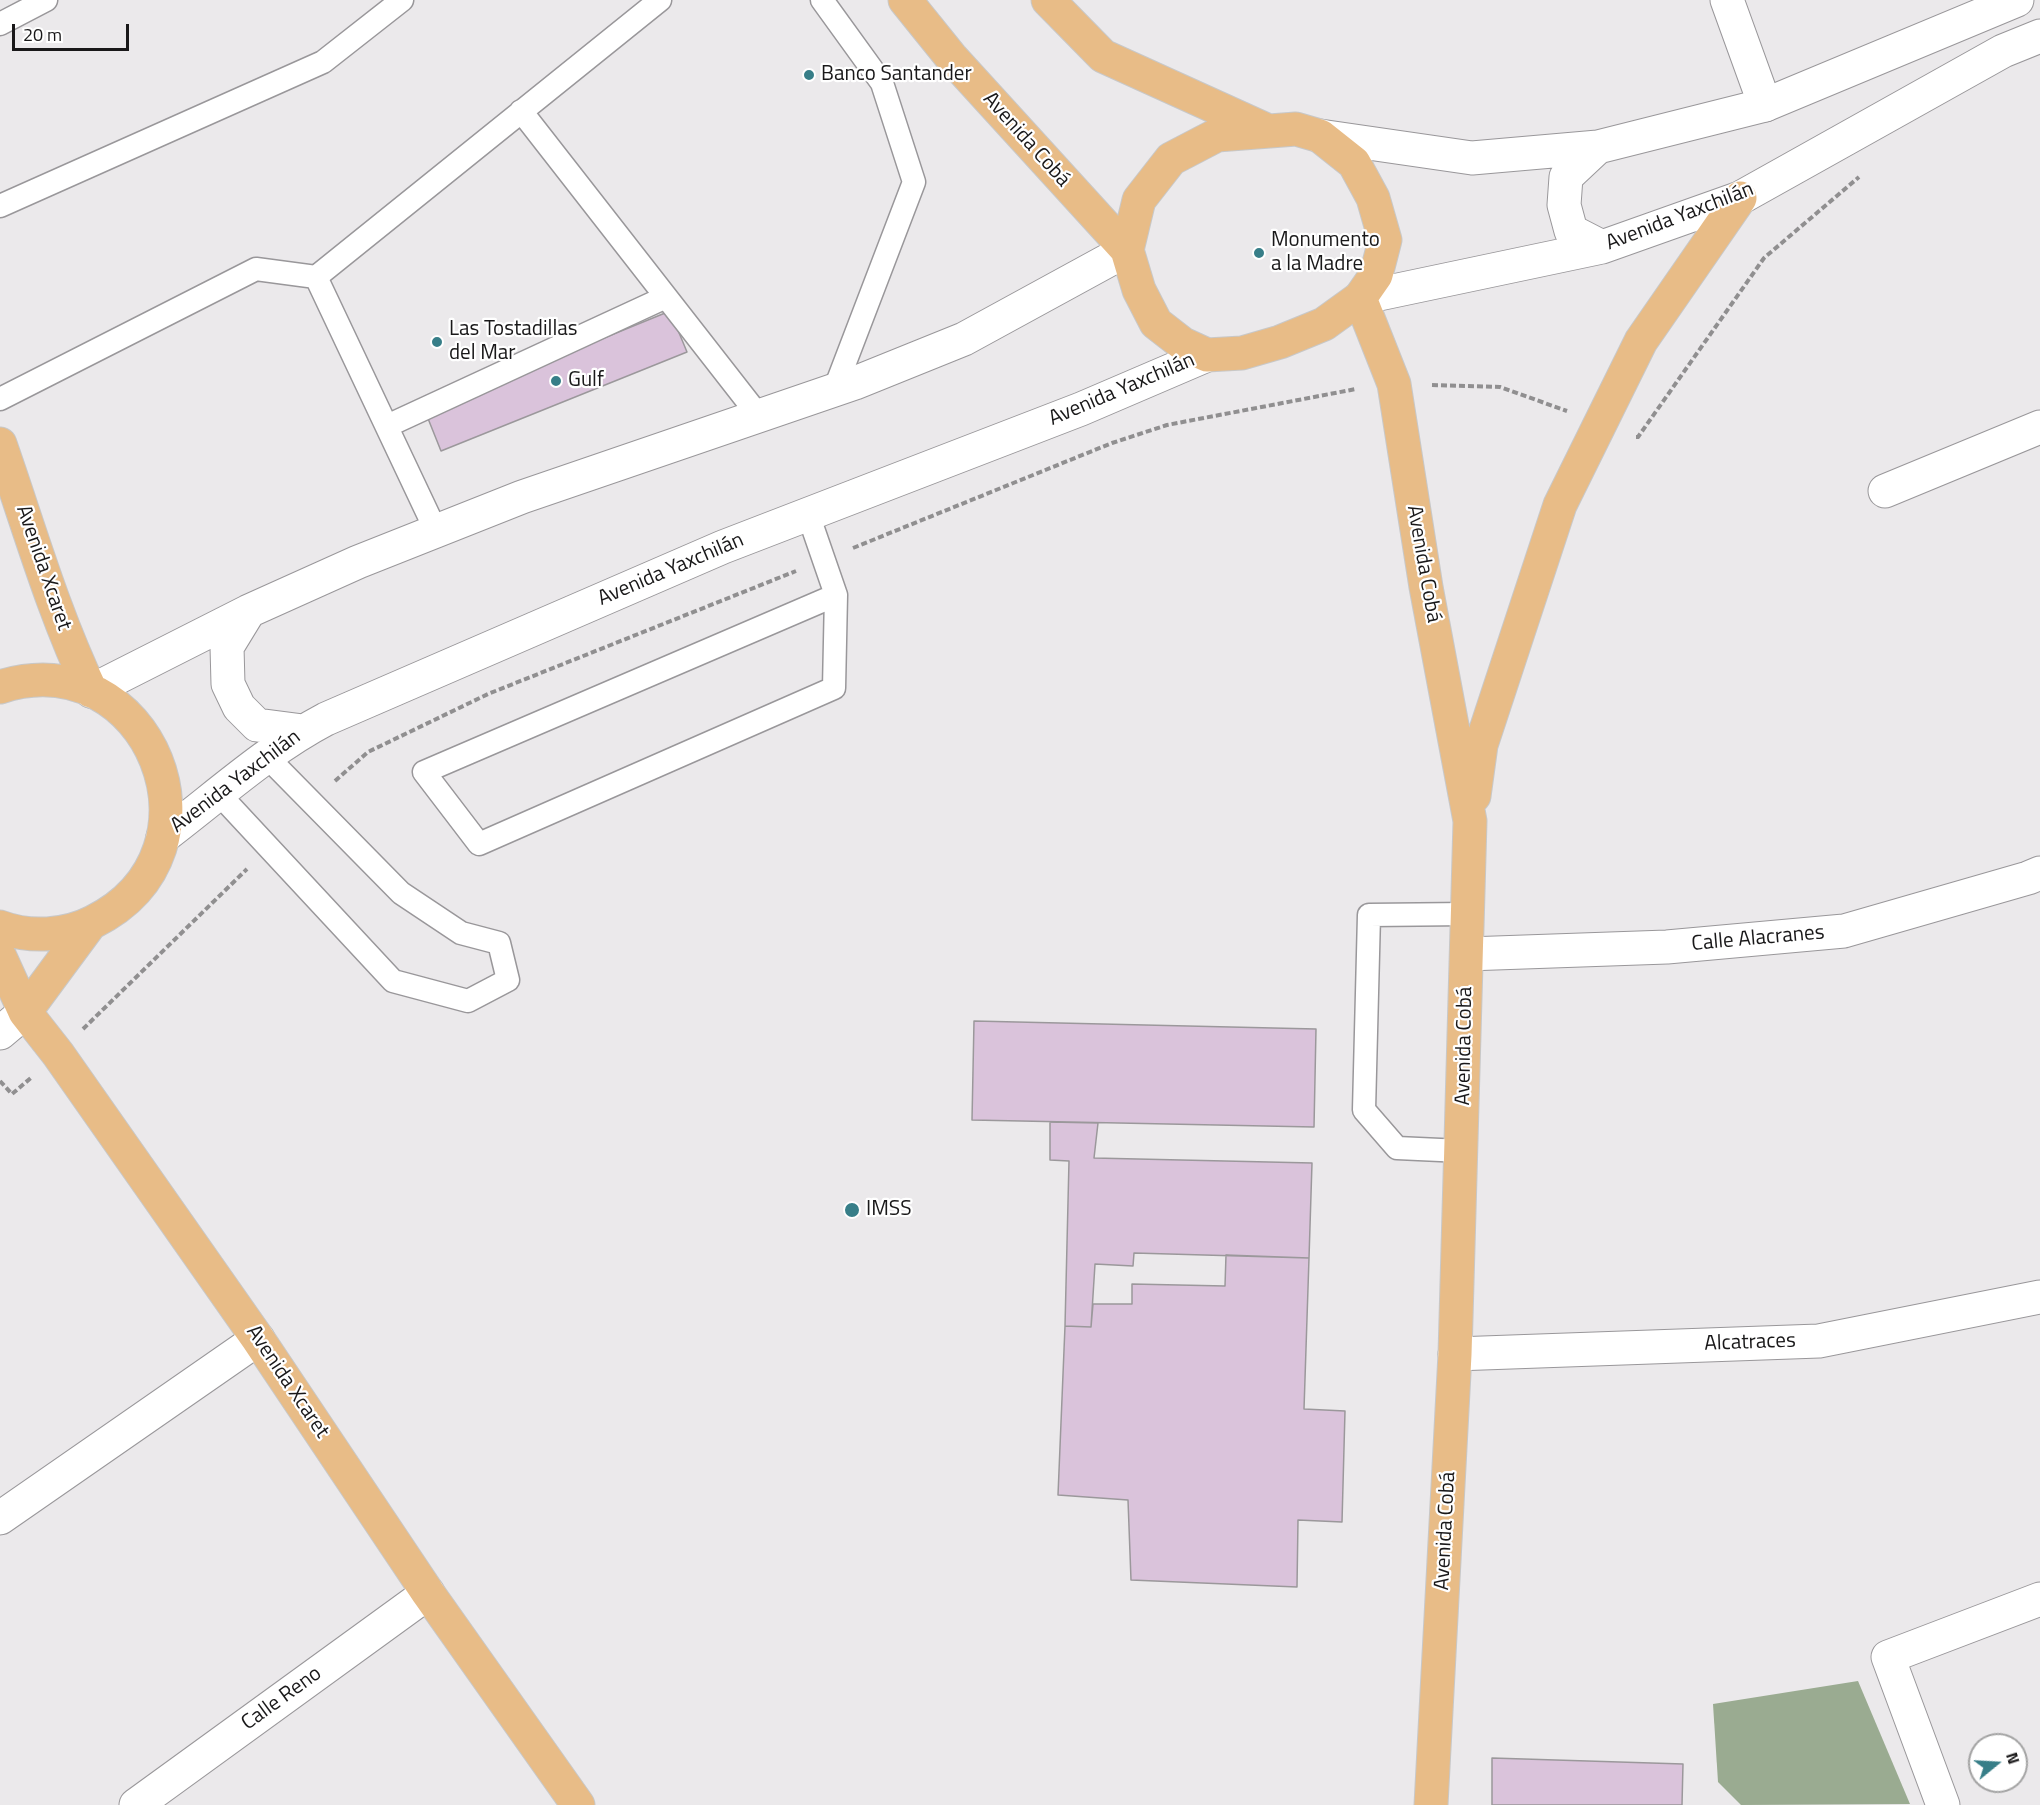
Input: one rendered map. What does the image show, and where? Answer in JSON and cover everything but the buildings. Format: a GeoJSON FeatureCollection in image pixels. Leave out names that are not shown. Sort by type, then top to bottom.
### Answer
{"type":"FeatureCollection","features":[{"type":"Feature","properties":{"kind":"main road","name":"Avenida Cobá"},"geometry":{"type":"LineString","coordinates":[[905,0],[951,57],[1127,250]]}},
{"type":"Feature","properties":{"kind":"main road"},"geometry":{"type":"LineString","coordinates":[[1048,0],[1103,56],[1269,131]]}},
{"type":"Feature","properties":{"kind":"main road"},"geometry":{"type":"LineString","coordinates":[[1727,0],[1765,105]]}},
{"type":"Feature","properties":{"kind":"main road"},"geometry":{"type":"LineString","coordinates":[[1320,136],[1354,163],[1374,198],[1385,240],[1376,275],[1360,298],[1324,324],[1280,342],[1242,353],[1207,355],[1183,344],[1156,323],[1139,290],[1127,250],[1139,200],[1171,159],[1217,135],[1296,129],[1320,136],[1472,158],[1598,147],[1765,105],[2017,0]]}},
{"type":"Feature","properties":{"kind":"main road","name":"Avenida Yaxchilán"},"geometry":{"type":"LineString","coordinates":[[1360,298],[1602,247],[1740,198],[2003,51],[2040,36]]}},
{"type":"Feature","properties":{"kind":"main road"},"geometry":{"type":"LineString","coordinates":[[1598,147],[1566,177],[1564,205],[1571,231],[1602,247]]}},
{"type":"Feature","properties":{"kind":"main road"},"geometry":{"type":"LineString","coordinates":[[1470,821],[1481,745],[1560,505],[1641,341],[1740,198]]}},
{"type":"Feature","properties":{"kind":"main road"},"geometry":{"type":"LineString","coordinates":[[91,691],[249,611],[358,562],[522,497],[834,391],[964,339],[1127,250]]}},
{"type":"Feature","properties":{"kind":"main road","name":"Avenida Cobá"},"geometry":{"type":"LineString","coordinates":[[1360,298],[1394,384],[1426,587],[1470,821],[1455,1354],[1431,1805]]}},
{"type":"Feature","properties":{"kind":"main road","name":"Avenida Yaxchilán"},"geometry":{"type":"LineString","coordinates":[[163,837],[267,757],[303,731],[326,718],[723,547],[1082,409],[1207,355]]}},
{"type":"Feature","properties":{"kind":"main road"},"geometry":{"type":"LineString","coordinates":[[1884,491],[2040,427]]}},
{"type":"Feature","properties":{"kind":"main road","name":"Avenida Xcaret"},"geometry":{"type":"LineString","coordinates":[[0,444],[74,655],[91,691]]}},
{"type":"Feature","properties":{"kind":"main road"},"geometry":{"type":"LineString","coordinates":[[249,611],[227,647],[228,684],[239,707],[257,725],[303,731]]}},
{"type":"Feature","properties":{"kind":"main road"},"geometry":{"type":"LineString","coordinates":[[0,687],[24,681],[69,683],[91,691],[112,703],[130,718],[145,737],[157,758],[164,780],[167,803],[163,837],[156,860],[137,890],[120,906],[90,924],[68,932],[19,933],[0,927]]}},
{"type":"Feature","properties":{"kind":"main road","name":"Calle Alacranes"},"geometry":{"type":"LineString","coordinates":[[1467,954],[1667,947],[1844,931],[2040,873]]}},
{"type":"Feature","properties":{"kind":"main road"},"geometry":{"type":"LineString","coordinates":[[0,1033],[25,1012],[90,924]]}},
{"type":"Feature","properties":{"kind":"main road","name":"Avenida Xcaret"},"geometry":{"type":"LineString","coordinates":[[0,957],[25,1012],[58,1054],[258,1339],[428,1593],[578,1805]]}},
{"type":"Feature","properties":{"kind":"main road","name":"Alcatraces"},"geometry":{"type":"LineString","coordinates":[[1455,1354],[1819,1341],[2040,1297]]}},
{"type":"Feature","properties":{"kind":"main road"},"geometry":{"type":"LineString","coordinates":[[0,1518],[258,1339]]}},
{"type":"Feature","properties":{"kind":"main road","name":"Calle Reno"},"geometry":{"type":"LineString","coordinates":[[136,1805],[428,1593]]}},
{"type":"Feature","properties":{"kind":"main road"},"geometry":{"type":"LineString","coordinates":[[1943,1805],[1888,1657],[2040,1599]]}},
{"type":"Feature","properties":{"kind":"lane"},"geometry":{"type":"LineString","coordinates":[[0,24],[46,0]]}},
{"type":"Feature","properties":{"kind":"lane"},"geometry":{"type":"LineString","coordinates":[[0,206],[323,62],[402,0]]}},
{"type":"Feature","properties":{"kind":"lane"},"geometry":{"type":"LineString","coordinates":[[0,399],[256,269],[316,277],[660,0]]}},
{"type":"Feature","properties":{"kind":"lane"},"geometry":{"type":"LineString","coordinates":[[822,0],[882,83],[914,182],[834,391]]}},
{"type":"Feature","properties":{"kind":"lane"},"geometry":{"type":"LineString","coordinates":[[521,111],[759,416]]}},
{"type":"Feature","properties":{"kind":"lane"},"geometry":{"type":"LineString","coordinates":[[316,277],[436,531]]}},
{"type":"Feature","properties":{"kind":"lane"},"geometry":{"type":"LineString","coordinates":[[387,426],[666,297]]}},
{"type":"Feature","properties":{"kind":"lane"},"geometry":{"type":"LineString","coordinates":[[808,514],[836,595],[834,688],[479,844],[424,772],[836,595]]}},
{"type":"Feature","properties":{"kind":"lane"},"geometry":{"type":"LineString","coordinates":[[219,794],[393,981],[468,1001],[508,980],[499,943],[461,933],[401,893],[267,757]]}},
{"type":"Feature","properties":{"kind":"lane"},"geometry":{"type":"LineString","coordinates":[[1462,1151],[1397,1148],[1364,1110],[1369,915],[1468,914]]}},
{"type":"Feature","properties":{"kind":"path"},"geometry":{"type":"LineString","coordinates":[[311,802],[368,752],[488,694],[1112,443],[1167,425],[1380,384],[1394,384],[1500,387],[1638,437],[1764,258],[1864,173]]}},
{"type":"Feature","properties":{"kind":"path"},"geometry":{"type":"LineString","coordinates":[[0,1081],[12,1094],[58,1054],[269,846]]}},
{"type":"Feature","properties":{"kind":"green space"},"geometry":{"type":"Polygon","coordinates":[[[1858,1681],[1910,1804],[1741,1805],[1718,1782],[1713,1704],[1858,1681]]]}},
{"type":"Feature","properties":{"kind":"place","name":"Banco Santander"},"geometry":{"type":"Point","coordinates":[809,75]}},
{"type":"Feature","properties":{"kind":"place","name":"Monumento a la Madre"},"geometry":{"type":"Point","coordinates":[1259,253]}},
{"type":"Feature","properties":{"kind":"place","name":"Las Tostadillas del Mar"},"geometry":{"type":"Point","coordinates":[437,342]}},
{"type":"Feature","properties":{"kind":"place","name":"Gulf"},"geometry":{"type":"Point","coordinates":[556,381]}},
{"type":"Feature","properties":{"kind":"place","name":"IMSS"},"geometry":{"type":"Point","coordinates":[852,1210]}}]}
